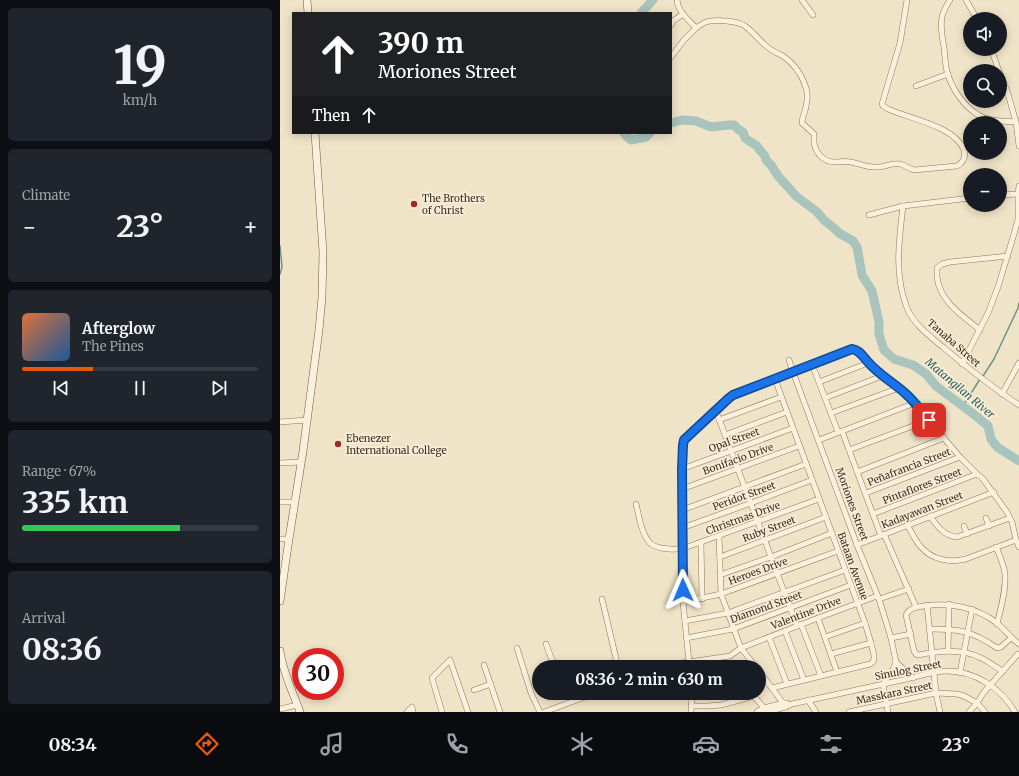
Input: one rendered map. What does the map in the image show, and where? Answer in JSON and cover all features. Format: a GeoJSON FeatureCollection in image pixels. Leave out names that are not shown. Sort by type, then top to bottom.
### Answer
{"type":"FeatureCollection","features":[{"type":"Feature","properties":{"kind":"main road"},"geometry":{"type":"LineString","coordinates":[[307,0],[308,12]]}},
{"type":"Feature","properties":{"kind":"main road"},"geometry":{"type":"LineString","coordinates":[[280,601],[282,577],[302,462],[322,297],[323,252],[315,134]]}},
{"type":"Feature","properties":{"kind":"main road"},"geometry":{"type":"LineString","coordinates":[[280,651],[283,674],[299,708]]}},
{"type":"Feature","properties":{"kind":"street"},"geometry":{"type":"LineString","coordinates":[[677,0],[679,8],[683,14],[696,28]]}},
{"type":"Feature","properties":{"kind":"street"},"geometry":{"type":"LineString","coordinates":[[802,0],[814,15]]}},
{"type":"Feature","properties":{"kind":"street"},"geometry":{"type":"LineString","coordinates":[[672,56],[684,40],[696,28],[705,22],[733,22],[742,24],[753,32],[765,45],[784,57],[798,70],[805,82],[808,94],[802,123],[814,134],[814,144],[817,152],[824,160],[834,162],[851,162],[868,167],[881,167],[899,164],[914,170],[957,166],[964,160],[965,154],[963,148],[955,137],[932,125],[888,110],[882,104],[900,43],[907,0]]}},
{"type":"Feature","properties":{"kind":"street"},"geometry":{"type":"LineString","coordinates":[[950,0],[942,15],[941,24],[948,74],[957,93],[976,114],[990,120],[1016,122]]}},
{"type":"Feature","properties":{"kind":"street"},"geometry":{"type":"LineString","coordinates":[[966,0],[973,12]]}},
{"type":"Feature","properties":{"kind":"street"},"geometry":{"type":"LineString","coordinates":[[672,23],[683,14]]}},
{"type":"Feature","properties":{"kind":"street"},"geometry":{"type":"LineString","coordinates":[[916,86],[948,74]]}},
{"type":"Feature","properties":{"kind":"street"},"geometry":{"type":"LineString","coordinates":[[1007,91],[1016,122],[1019,146]]}},
{"type":"Feature","properties":{"kind":"street"},"geometry":{"type":"LineString","coordinates":[[962,364],[980,330],[996,294],[1018,219],[1019,186]]}},
{"type":"Feature","properties":{"kind":"street"},"geometry":{"type":"LineString","coordinates":[[1007,195],[1018,194]]}},
{"type":"Feature","properties":{"kind":"street"},"geometry":{"type":"LineString","coordinates":[[869,215],[903,206],[963,199]]}},
{"type":"Feature","properties":{"kind":"street","name":"Tanaba Street"},"geometry":{"type":"LineString","coordinates":[[903,206],[898,244],[898,265],[904,298],[908,310],[914,320],[925,332],[962,364],[1019,405]]}},
{"type":"Feature","properties":{"kind":"street"},"geometry":{"type":"LineString","coordinates":[[980,330],[950,306],[940,287],[937,278],[937,268],[942,264],[950,262],[1008,256]]}},
{"type":"Feature","properties":{"kind":"street"},"geometry":{"type":"LineString","coordinates":[[688,660],[683,602],[682,469],[684,440],[733,395],[852,349],[859,351],[868,363],[882,376],[899,388],[915,403],[960,457],[994,492],[1010,518],[1019,547]]}},
{"type":"Feature","properties":{"kind":"street","name":"Moriones Street"},"geometry":{"type":"LineString","coordinates":[[789,360],[878,598],[891,638],[896,662]]}},
{"type":"Feature","properties":{"kind":"street"},"geometry":{"type":"LineString","coordinates":[[819,382],[868,363]]}},
{"type":"Feature","properties":{"kind":"street"},"geometry":{"type":"LineString","coordinates":[[1002,394],[1019,363]]}},
{"type":"Feature","properties":{"kind":"street"},"geometry":{"type":"LineString","coordinates":[[812,364],[831,413],[849,450],[873,514],[916,607]]}},
{"type":"Feature","properties":{"kind":"street"},"geometry":{"type":"LineString","coordinates":[[825,398],[882,376]]}},
{"type":"Feature","properties":{"kind":"street","name":"Bataan Avenue"},"geometry":{"type":"LineString","coordinates":[[772,688],[870,664],[874,659],[865,623],[775,379]]}},
{"type":"Feature","properties":{"kind":"street"},"geometry":{"type":"LineString","coordinates":[[831,413],[899,388]]}},
{"type":"Feature","properties":{"kind":"street"},"geometry":{"type":"LineString","coordinates":[[719,420],[781,397]]}},
{"type":"Feature","properties":{"kind":"street"},"geometry":{"type":"LineString","coordinates":[[819,440],[915,403]]}},
{"type":"Feature","properties":{"kind":"street"},"geometry":{"type":"LineString","coordinates":[[716,411],[790,608],[821,676]]}},
{"type":"Feature","properties":{"kind":"street"},"geometry":{"type":"LineString","coordinates":[[725,435],[787,412]]}},
{"type":"Feature","properties":{"kind":"street"},"geometry":{"type":"LineString","coordinates":[[280,422],[307,420]]}},
{"type":"Feature","properties":{"kind":"street"},"geometry":{"type":"LineString","coordinates":[[849,450],[929,420]]}},
{"type":"Feature","properties":{"kind":"street","name":"Opal Street"},"geometry":{"type":"LineString","coordinates":[[682,469],[793,428]]}},
{"type":"Feature","properties":{"kind":"street"},"geometry":{"type":"LineString","coordinates":[[857,472],[944,438]]}},
{"type":"Feature","properties":{"kind":"street","name":"Bonifacio Drive"},"geometry":{"type":"LineString","coordinates":[[682,489],[799,446]]}},
{"type":"Feature","properties":{"kind":"street","name":"Peñafrancia Street"},"geometry":{"type":"LineString","coordinates":[[866,493],[960,457]]}},
{"type":"Feature","properties":{"kind":"street"},"geometry":{"type":"LineString","coordinates":[[280,463],[302,462]]}},
{"type":"Feature","properties":{"kind":"street"},"geometry":{"type":"LineString","coordinates":[[682,510],[806,464]]}},
{"type":"Feature","properties":{"kind":"street","name":"Pintaflores Street"},"geometry":{"type":"LineString","coordinates":[[873,514],[977,474]]}},
{"type":"Feature","properties":{"kind":"street","name":"Peridot Street"},"geometry":{"type":"LineString","coordinates":[[682,528],[812,480]]}},
{"type":"Feature","properties":{"kind":"street","name":"Kadayawan Street"},"geometry":{"type":"LineString","coordinates":[[857,545],[994,492]]}},
{"type":"Feature","properties":{"kind":"street","name":"Christmas Drive"},"geometry":{"type":"LineString","coordinates":[[636,504],[645,536],[654,546],[682,549],[819,499]]}},
{"type":"Feature","properties":{"kind":"street"},"geometry":{"type":"LineString","coordinates":[[280,502],[295,502]]}},
{"type":"Feature","properties":{"kind":"street"},"geometry":{"type":"LineString","coordinates":[[930,516],[939,528],[946,534],[957,537],[1010,518]]}},
{"type":"Feature","properties":{"kind":"street","name":"Ruby Street"},"geometry":{"type":"LineString","coordinates":[[720,557],[826,517]]}},
{"type":"Feature","properties":{"kind":"street"},"geometry":{"type":"LineString","coordinates":[[986,518],[989,526]]}},
{"type":"Feature","properties":{"kind":"street"},"geometry":{"type":"LineString","coordinates":[[907,525],[922,548],[929,554],[938,559],[949,561],[966,559],[1016,540]]}},
{"type":"Feature","properties":{"kind":"street"},"geometry":{"type":"LineString","coordinates":[[964,526],[967,534]]}},
{"type":"Feature","properties":{"kind":"street"},"geometry":{"type":"LineString","coordinates":[[720,575],[832,533]]}},
{"type":"Feature","properties":{"kind":"street"},"geometry":{"type":"LineString","coordinates":[[719,536],[721,594],[741,648],[750,660]]}},
{"type":"Feature","properties":{"kind":"street"},"geometry":{"type":"LineString","coordinates":[[280,539],[289,539]]}},
{"type":"Feature","properties":{"kind":"street"},"geometry":{"type":"LineString","coordinates":[[701,542],[702,599]]}},
{"type":"Feature","properties":{"kind":"street"},"geometry":{"type":"LineString","coordinates":[[996,547],[1005,574],[1003,596],[997,624]]}},
{"type":"Feature","properties":{"kind":"street","name":"Heroes Drive"},"geometry":{"type":"LineString","coordinates":[[683,602],[721,594],[838,551]]}},
{"type":"Feature","properties":{"kind":"street"},"geometry":{"type":"LineString","coordinates":[[685,621],[728,612],[845,570]]}},
{"type":"Feature","properties":{"kind":"street","name":"Diamond Street"},"geometry":{"type":"LineString","coordinates":[[686,638],[733,629],[851,585]]}},
{"type":"Feature","properties":{"kind":"street","name":"Valentine Drive"},"geometry":{"type":"LineString","coordinates":[[712,660],[730,656],[741,648],[857,604],[909,590]]}},
{"type":"Feature","properties":{"kind":"street"},"geometry":{"type":"LineString","coordinates":[[602,599],[616,660]]}},
{"type":"Feature","properties":{"kind":"street"},"geometry":{"type":"LineString","coordinates":[[948,651],[949,604]]}},
{"type":"Feature","properties":{"kind":"street"},"geometry":{"type":"LineString","coordinates":[[1002,671],[981,658],[964,653],[948,651],[916,654],[906,615],[907,612],[916,607],[927,605],[949,604],[972,609],[997,624],[1019,644]]}},
{"type":"Feature","properties":{"kind":"street"},"geometry":{"type":"LineString","coordinates":[[927,605],[936,693],[939,712],[943,712]]}},
{"type":"Feature","properties":{"kind":"street"},"geometry":{"type":"LineString","coordinates":[[960,672],[972,609]]}},
{"type":"Feature","properties":{"kind":"street"},"geometry":{"type":"LineString","coordinates":[[818,618],[838,672]]}},
{"type":"Feature","properties":{"kind":"street"},"geometry":{"type":"LineString","coordinates":[[825,637],[865,623]]}},
{"type":"Feature","properties":{"kind":"street"},"geometry":{"type":"LineString","coordinates":[[930,629],[949,629],[968,632],[997,648],[1002,647],[1011,638]]}},
{"type":"Feature","properties":{"kind":"street"},"geometry":{"type":"LineString","coordinates":[[785,631],[804,680]]}},
{"type":"Feature","properties":{"kind":"street"},"geometry":{"type":"LineString","coordinates":[[891,638],[911,634]]}},
{"type":"Feature","properties":{"kind":"street"},"geometry":{"type":"LineString","coordinates":[[769,637],[787,684]]}},
{"type":"Feature","properties":{"kind":"street"},"geometry":{"type":"LineString","coordinates":[[831,654],[871,643]]}},
{"type":"Feature","properties":{"kind":"street"},"geometry":{"type":"LineString","coordinates":[[546,644],[552,660]]}},
{"type":"Feature","properties":{"kind":"street"},"geometry":{"type":"LineString","coordinates":[[517,648],[531,693],[540,712]]}},
{"type":"Feature","properties":{"kind":"street"},"geometry":{"type":"LineString","coordinates":[[969,712],[984,692],[1019,652]]}},
{"type":"Feature","properties":{"kind":"street"},"geometry":{"type":"LineString","coordinates":[[442,712],[432,678],[450,660],[468,712]]}},
{"type":"Feature","properties":{"kind":"street"},"geometry":{"type":"LineString","coordinates":[[888,712],[883,684],[892,672],[896,662],[913,678]]}},
{"type":"Feature","properties":{"kind":"street"},"geometry":{"type":"LineString","coordinates":[[484,665],[500,712]]}},
{"type":"Feature","properties":{"kind":"street","name":"Sinulog Street"},"geometry":{"type":"LineString","coordinates":[[785,705],[935,672],[947,671],[960,672],[979,678],[991,685],[1005,698],[1015,712]]}},
{"type":"Feature","properties":{"kind":"street"},"geometry":{"type":"LineString","coordinates":[[757,712],[785,705],[766,680]]}},
{"type":"Feature","properties":{"kind":"street"},"geometry":{"type":"LineString","coordinates":[[474,690],[491,684]]}},
{"type":"Feature","properties":{"kind":"street","name":"Masskara Street"},"geometry":{"type":"LineString","coordinates":[[849,712],[936,693],[957,694],[964,696],[977,703],[985,712]]}},
{"type":"Feature","properties":{"kind":"street"},"geometry":{"type":"LineString","coordinates":[[544,712],[576,700]]}},
{"type":"Feature","properties":{"kind":"street"},"geometry":{"type":"LineString","coordinates":[[691,709],[721,705],[736,700]]}},
{"type":"Feature","properties":{"kind":"street"},"geometry":{"type":"LineString","coordinates":[[758,700],[765,710]]}},
{"type":"Feature","properties":{"kind":"street"},"geometry":{"type":"LineString","coordinates":[[808,700],[816,712]]}},
{"type":"Feature","properties":{"kind":"street"},"geometry":{"type":"LineString","coordinates":[[280,709],[299,708]]}},
{"type":"Feature","properties":{"kind":"street"},"geometry":{"type":"LineString","coordinates":[[407,712],[412,708],[413,712]]}},
{"type":"Feature","properties":{"kind":"waterway","name":"Matangilan River"},"geometry":{"type":"LineString","coordinates":[[642,12],[653,0]]}},
{"type":"Feature","properties":{"kind":"waterway","name":"Matangilan River"},"geometry":{"type":"LineString","coordinates":[[672,123],[682,120],[696,121],[711,127],[734,125],[743,132],[745,138],[756,145],[778,176],[797,197],[816,211],[839,233],[853,241],[857,247],[862,275],[872,291],[879,322],[879,334],[884,350],[894,359],[913,365],[926,374],[936,386],[988,426],[991,439],[997,447],[1019,461]]}},
{"type":"Feature","properties":{"kind":"waterway","name":"Matangilan River"},"geometry":{"type":"LineString","coordinates":[[625,134],[631,140],[646,137],[649,134]]}},
{"type":"Feature","properties":{"kind":"waterway"},"geometry":{"type":"LineString","coordinates":[[280,246],[282,267],[280,274]]}},
{"type":"Feature","properties":{"kind":"waterway"},"geometry":{"type":"LineString","coordinates":[[983,376],[994,359],[1019,303]]}},
{"type":"Feature","properties":{"kind":"waterway"},"geometry":{"type":"LineString","coordinates":[[963,406],[980,379]]}},
{"type":"Feature","properties":{"kind":"place","name":"The Brothers of Christ"},"geometry":{"type":"Point","coordinates":[414,204]}},
{"type":"Feature","properties":{"kind":"place","name":"Ebenezer International College"},"geometry":{"type":"Point","coordinates":[338,444]}},
{"type":"Feature","properties":{"kind":"route"},"geometry":{"type":"LineString","coordinates":[[683,590],[682,469],[684,440],[733,395],[855,349],[859,351],[868,363],[882,376],[907,395],[929,420]]}}]}
